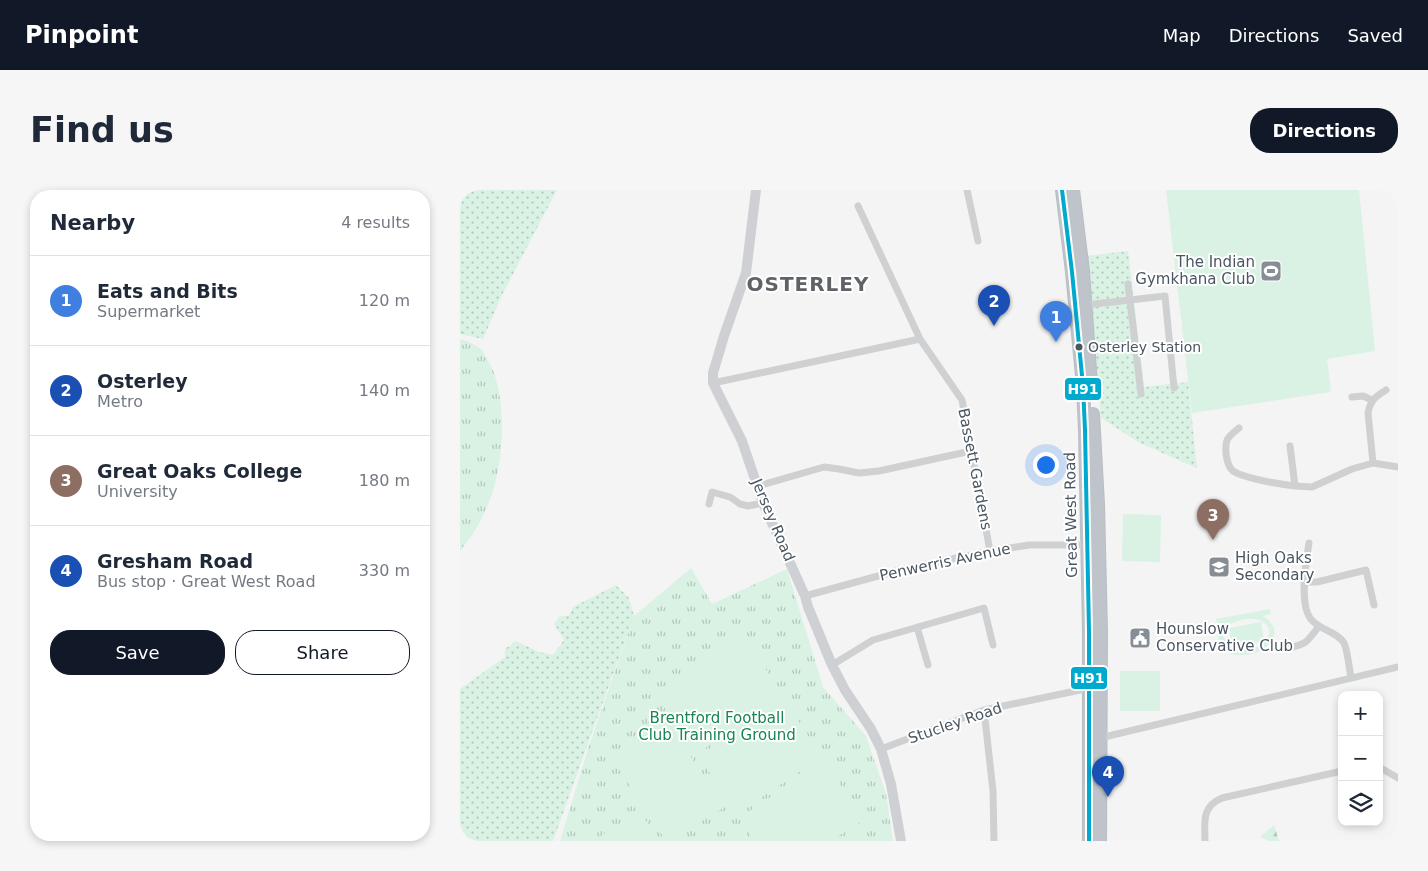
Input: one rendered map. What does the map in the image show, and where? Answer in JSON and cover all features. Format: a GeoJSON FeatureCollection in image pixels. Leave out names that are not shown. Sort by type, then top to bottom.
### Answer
{"type":"FeatureCollection","features":[{"type":"Feature","properties":{"kind":"highway","name":"Great West Road"},"geometry":{"type":"LineString","coordinates":[[1062,190],[1087,389]]}},
{"type":"Feature","properties":{"kind":"highway","name":"Great West Road"},"geometry":{"type":"LineString","coordinates":[[1073,190],[1086,305],[1087,389],[1099,533],[1101,632],[1100,841]]}},
{"type":"Feature","properties":{"kind":"highway","name":"Great West Road"},"geometry":{"type":"LineString","coordinates":[[1089,841],[1090,688],[1088,545],[1090,434]]}},
{"type":"Feature","properties":{"kind":"street"},"geometry":{"type":"LineString","coordinates":[[756,190],[746,273],[724,336],[713,374],[713,383],[920,339]]}},
{"type":"Feature","properties":{"kind":"street"},"geometry":{"type":"LineString","coordinates":[[967,190],[978,241]]}},
{"type":"Feature","properties":{"kind":"street","name":"Bassett Gardens"},"geometry":{"type":"LineString","coordinates":[[858,206],[920,339],[962,400],[990,551]]}},
{"type":"Feature","properties":{"kind":"street"},"geometry":{"type":"LineString","coordinates":[[1128,284],[1141,394]]}},
{"type":"Feature","properties":{"kind":"street"},"geometry":{"type":"LineString","coordinates":[[1086,305],[1165,296],[1174,388]]}},
{"type":"Feature","properties":{"kind":"street","name":"Jersey Road"},"geometry":{"type":"LineString","coordinates":[[713,383],[739,435],[763,502],[806,596],[808,607],[832,665],[881,749],[891,784],[901,841]]}},
{"type":"Feature","properties":{"kind":"street"},"geometry":{"type":"LineString","coordinates":[[1373,463],[1368,413],[1372,400],[1386,390]]}},
{"type":"Feature","properties":{"kind":"street"},"geometry":{"type":"LineString","coordinates":[[1352,397],[1363,396],[1372,400]]}},
{"type":"Feature","properties":{"kind":"street"},"geometry":{"type":"LineString","coordinates":[[1239,428],[1226,442],[1227,461],[1233,471],[1251,478],[1312,487],[1352,469],[1373,463],[1398,466]]}},
{"type":"Feature","properties":{"kind":"street"},"geometry":{"type":"LineString","coordinates":[[1290,446],[1295,486]]}},
{"type":"Feature","properties":{"kind":"street"},"geometry":{"type":"LineString","coordinates":[[758,486],[824,467],[839,468],[859,473],[879,471],[971,451]]}},
{"type":"Feature","properties":{"kind":"street"},"geometry":{"type":"LineString","coordinates":[[709,504],[709,491],[730,497],[740,504],[748,506],[763,502]]}},
{"type":"Feature","properties":{"kind":"street"},"geometry":{"type":"LineString","coordinates":[[1309,543],[1305,571],[1307,610],[1311,619],[1335,635],[1344,644],[1351,677]]}},
{"type":"Feature","properties":{"kind":"street","name":"Penwerris Avenue"},"geometry":{"type":"LineString","coordinates":[[806,596],[900,570],[990,551],[1030,545],[1088,545]]}},
{"type":"Feature","properties":{"kind":"street"},"geometry":{"type":"LineString","coordinates":[[1305,582],[1317,582],[1366,570],[1374,605]]}},
{"type":"Feature","properties":{"kind":"street"},"geometry":{"type":"LineString","coordinates":[[832,665],[873,640],[984,608],[993,645]]}},
{"type":"Feature","properties":{"kind":"street"},"geometry":{"type":"LineString","coordinates":[[1285,649],[1304,645],[1319,626]]}},
{"type":"Feature","properties":{"kind":"street"},"geometry":{"type":"LineString","coordinates":[[917,628],[928,665]]}},
{"type":"Feature","properties":{"kind":"street"},"geometry":{"type":"LineString","coordinates":[[1100,738],[1398,667]]}},
{"type":"Feature","properties":{"kind":"street","name":"Stucley Road"},"geometry":{"type":"LineString","coordinates":[[881,749],[984,710],[1090,688]]}},
{"type":"Feature","properties":{"kind":"street"},"geometry":{"type":"LineString","coordinates":[[984,710],[993,790],[994,841]]}},
{"type":"Feature","properties":{"kind":"street"},"geometry":{"type":"LineString","coordinates":[[1383,769],[1398,778]]}},
{"type":"Feature","properties":{"kind":"street"},"geometry":{"type":"LineString","coordinates":[[1205,841],[1205,817],[1209,806],[1214,802],[1222,798],[1338,772]]}},
{"type":"Feature","properties":{"kind":"green space"},"geometry":{"type":"Polygon","coordinates":[[[460,190],[557,190],[503,293],[483,339],[460,334],[460,190]]]}},
{"type":"Feature","properties":{"kind":"green space","name":"The Indian Gymkhana Club"},"geometry":{"type":"Polygon","coordinates":[[[1166,190],[1359,190],[1375,351],[1327,359],[1331,392],[1192,413],[1166,190]]]}},
{"type":"Feature","properties":{"kind":"green space"},"geometry":{"type":"Polygon","coordinates":[[[1128,251],[1144,387],[1188,382],[1197,468],[1140,443],[1101,418],[1086,256],[1128,251]]]}},
{"type":"Feature","properties":{"kind":"green space"},"geometry":{"type":"Polygon","coordinates":[[[460,339],[481,349],[494,373],[501,407],[502,425],[499,463],[492,494],[479,524],[460,551],[460,339]]]}},
{"type":"Feature","properties":{"kind":"green space"},"geometry":{"type":"Polygon","coordinates":[[[1123,514],[1161,515],[1160,562],[1122,561],[1123,514]]]}},
{"type":"Feature","properties":{"kind":"green space","name":"Brentford Football Club Training Ground"},"geometry":{"type":"Polygon","coordinates":[[[691,568],[712,604],[787,569],[823,687],[866,736],[886,794],[893,841],[560,841],[588,749],[634,616],[691,568]]]}},
{"type":"Feature","properties":{"kind":"green space"},"geometry":{"type":"Polygon","coordinates":[[[616,585],[629,598],[634,616],[553,841],[460,841],[460,689],[505,657],[505,649],[516,641],[539,652],[553,655],[564,640],[554,624],[560,616],[569,616],[573,607],[616,585]]]}},
{"type":"Feature","properties":{"kind":"green space"},"geometry":{"type":"Polygon","coordinates":[[[1270,609],[1271,614],[1263,616],[1273,625],[1274,635],[1270,643],[1261,650],[1250,654],[1238,655],[1228,652],[1220,644],[1218,638],[1224,623],[1217,624],[1216,619],[1270,609]],[[1246,619],[1233,623],[1226,629],[1224,635],[1226,642],[1231,647],[1239,650],[1249,650],[1262,644],[1269,634],[1269,629],[1265,623],[1257,619],[1246,619]]]}},
{"type":"Feature","properties":{"kind":"green space"},"geometry":{"type":"Polygon","coordinates":[[[1261,622],[1264,641],[1232,647],[1229,628],[1261,622]]]}},
{"type":"Feature","properties":{"kind":"green space"},"geometry":{"type":"Polygon","coordinates":[[[743,636],[784,696],[696,754],[655,694],[743,636]]]}},
{"type":"Feature","properties":{"kind":"green space"},"geometry":{"type":"Polygon","coordinates":[[[1120,671],[1160,671],[1160,711],[1120,711],[1120,671]]]}},
{"type":"Feature","properties":{"kind":"green space"},"geometry":{"type":"Polygon","coordinates":[[[785,700],[822,757],[736,814],[699,756],[785,700]]]}},
{"type":"Feature","properties":{"kind":"green space"},"geometry":{"type":"Polygon","coordinates":[[[667,719],[723,808],[669,841],[666,841],[610,756],[667,719]]]}},
{"type":"Feature","properties":{"kind":"green space"},"geometry":{"type":"Polygon","coordinates":[[[824,761],[864,820],[830,841],[754,841],[739,818],[824,761]]]}},
{"type":"Feature","properties":{"kind":"green space"},"geometry":{"type":"Polygon","coordinates":[[[640,811],[659,841],[593,841],[640,811]]]}},
{"type":"Feature","properties":{"kind":"green space"},"geometry":{"type":"Polygon","coordinates":[[[1274,825],[1279,841],[1270,841],[1260,837],[1274,825]]]}},
{"type":"Feature","properties":{"kind":"transit line","name":"H91"},"geometry":{"type":"LineString","coordinates":[[1062,190],[1083,386],[1085,430],[1089,631],[1089,841]]}},
{"type":"Feature","properties":{"kind":"place","name":"The Indian Gymkhana Club"},"geometry":{"type":"Point","coordinates":[1271,271]}},
{"type":"Feature","properties":{"kind":"place","name":"Osterley"},"geometry":{"type":"Point","coordinates":[994,326]}},
{"type":"Feature","properties":{"kind":"place","name":"Eats and Bits"},"geometry":{"type":"Point","coordinates":[1056,342]}},
{"type":"Feature","properties":{"kind":"place","name":"Osterley Station"},"geometry":{"type":"Point","coordinates":[1079,347]}},
{"type":"Feature","properties":{"kind":"place","name":"Great Oaks College"},"geometry":{"type":"Point","coordinates":[1213,540]}},
{"type":"Feature","properties":{"kind":"place","name":"High Oaks Secondary"},"geometry":{"type":"Point","coordinates":[1219,567]}},
{"type":"Feature","properties":{"kind":"place","name":"Hounslow Conservative Club"},"geometry":{"type":"Point","coordinates":[1140,638]}},
{"type":"Feature","properties":{"kind":"place","name":"Gresham Road"},"geometry":{"type":"Point","coordinates":[1108,797]}},
{"type":"Feature","properties":{"kind":"district","name":"OSTERLEY"},"geometry":{"type":"Point","coordinates":[808,284]}}]}
